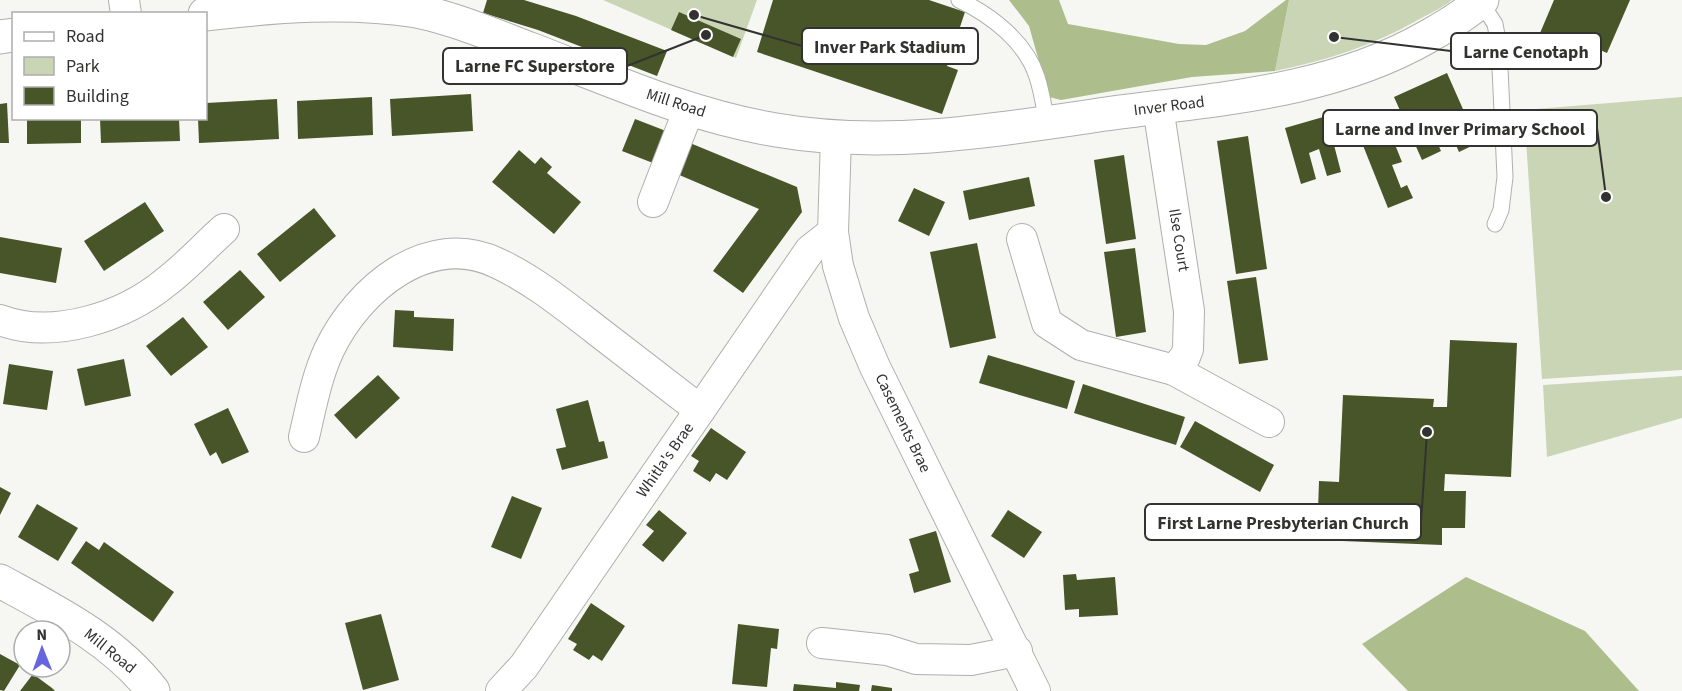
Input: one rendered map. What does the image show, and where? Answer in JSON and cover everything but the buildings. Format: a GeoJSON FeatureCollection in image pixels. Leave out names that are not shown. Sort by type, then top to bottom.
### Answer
{"type":"FeatureCollection","features":[{"type":"Feature","properties":{"kind":"street","name":"Inver Road"},"geometry":{"type":"LineString","coordinates":[[836,137],[903,138],[1002,130],[1255,95],[1363,68],[1417,44],[1469,12],[1481,0]]}},
{"type":"Feature","properties":{"kind":"street","name":"Mill Road"},"geometry":{"type":"LineString","coordinates":[[207,14],[332,4],[380,6],[420,12],[475,28],[689,109],[776,130],[836,137]]}},
{"type":"Feature","properties":{"kind":"street","name":"Ilse Court"},"geometry":{"type":"LineString","coordinates":[[1158,107],[1189,303],[1188,349],[1185,357],[1174,370]]}},
{"type":"Feature","properties":{"kind":"street"},"geometry":{"type":"LineString","coordinates":[[653,202],[689,109]]}},
{"type":"Feature","properties":{"kind":"street","name":"Casements Brae"},"geometry":{"type":"LineString","coordinates":[[836,137],[833,232],[838,266],[854,318],[875,367],[1035,691]]}},
{"type":"Feature","properties":{"kind":"street"},"geometry":{"type":"LineString","coordinates":[[0,320],[28,326],[50,327],[64,326],[104,316],[139,300],[166,283],[225,229]]}},
{"type":"Feature","properties":{"kind":"street","name":"Whitla's Brae"},"geometry":{"type":"LineString","coordinates":[[501,691],[524,666],[810,250],[833,232]]}},
{"type":"Feature","properties":{"kind":"street"},"geometry":{"type":"LineString","coordinates":[[1022,239],[1047,323],[1081,345],[1174,370],[1269,422]]}},
{"type":"Feature","properties":{"kind":"street"},"geometry":{"type":"LineString","coordinates":[[304,437],[317,382],[330,349],[343,325],[386,279],[411,262],[439,253],[466,254],[495,262],[528,281],[567,307],[700,410]]}},
{"type":"Feature","properties":{"kind":"street","name":"Mill Road"},"geometry":{"type":"LineString","coordinates":[[0,581],[51,609],[114,650],[153,691]]}},
{"type":"Feature","properties":{"kind":"street"},"geometry":{"type":"LineString","coordinates":[[822,643],[887,650],[916,659],[971,660],[1017,651]]}},
{"type":"Feature","properties":{"kind":"lane"},"geometry":{"type":"LineString","coordinates":[[959,0],[983,11],[1023,51],[1037,76],[1047,123]]}},
{"type":"Feature","properties":{"kind":"lane"},"geometry":{"type":"LineString","coordinates":[[1481,0],[1495,24],[1499,46],[1505,177],[1501,210],[1495,224]]}},
{"type":"Feature","properties":{"kind":"green space"},"geometry":{"type":"Polygon","coordinates":[[[603,0],[757,0],[736,58],[603,0]]]}},
{"type":"Feature","properties":{"kind":"green space"},"geometry":{"type":"Polygon","coordinates":[[[1009,0],[1059,0],[1068,24],[1179,44],[1206,45],[1245,31],[1289,0],[1275,71],[1192,77],[1061,100],[1049,97],[1029,26],[1009,0]]]}},
{"type":"Feature","properties":{"kind":"green space"},"geometry":{"type":"Polygon","coordinates":[[[1289,0],[1452,0],[1399,30],[1365,45],[1330,57],[1275,71],[1289,0]]]}},
{"type":"Feature","properties":{"kind":"green space"},"geometry":{"type":"Polygon","coordinates":[[[1682,97],[1682,370],[1542,379],[1524,110],[1682,97]]]}},
{"type":"Feature","properties":{"kind":"green space"},"geometry":{"type":"Polygon","coordinates":[[[1682,376],[1682,418],[1547,457],[1543,385],[1682,376]]]}},
{"type":"Feature","properties":{"kind":"green space"},"geometry":{"type":"Polygon","coordinates":[[[1466,577],[1585,631],[1639,691],[1408,691],[1362,644],[1466,577]]]}},
{"type":"Feature","properties":{"kind":"place","name":"Inver Park Stadium"},"geometry":{"type":"Point","coordinates":[694,15]}},
{"type":"Feature","properties":{"kind":"place","name":"Larne FC Superstore"},"geometry":{"type":"Point","coordinates":[706,35]}},
{"type":"Feature","properties":{"kind":"place","name":"Larne Cenotaph"},"geometry":{"type":"Point","coordinates":[1334,37]}},
{"type":"Feature","properties":{"kind":"place","name":"Larne and Inver Primary School"},"geometry":{"type":"Point","coordinates":[1606,197]}},
{"type":"Feature","properties":{"kind":"place","name":"First Larne Presbyterian Church"},"geometry":{"type":"Point","coordinates":[1427,432]}}]}
